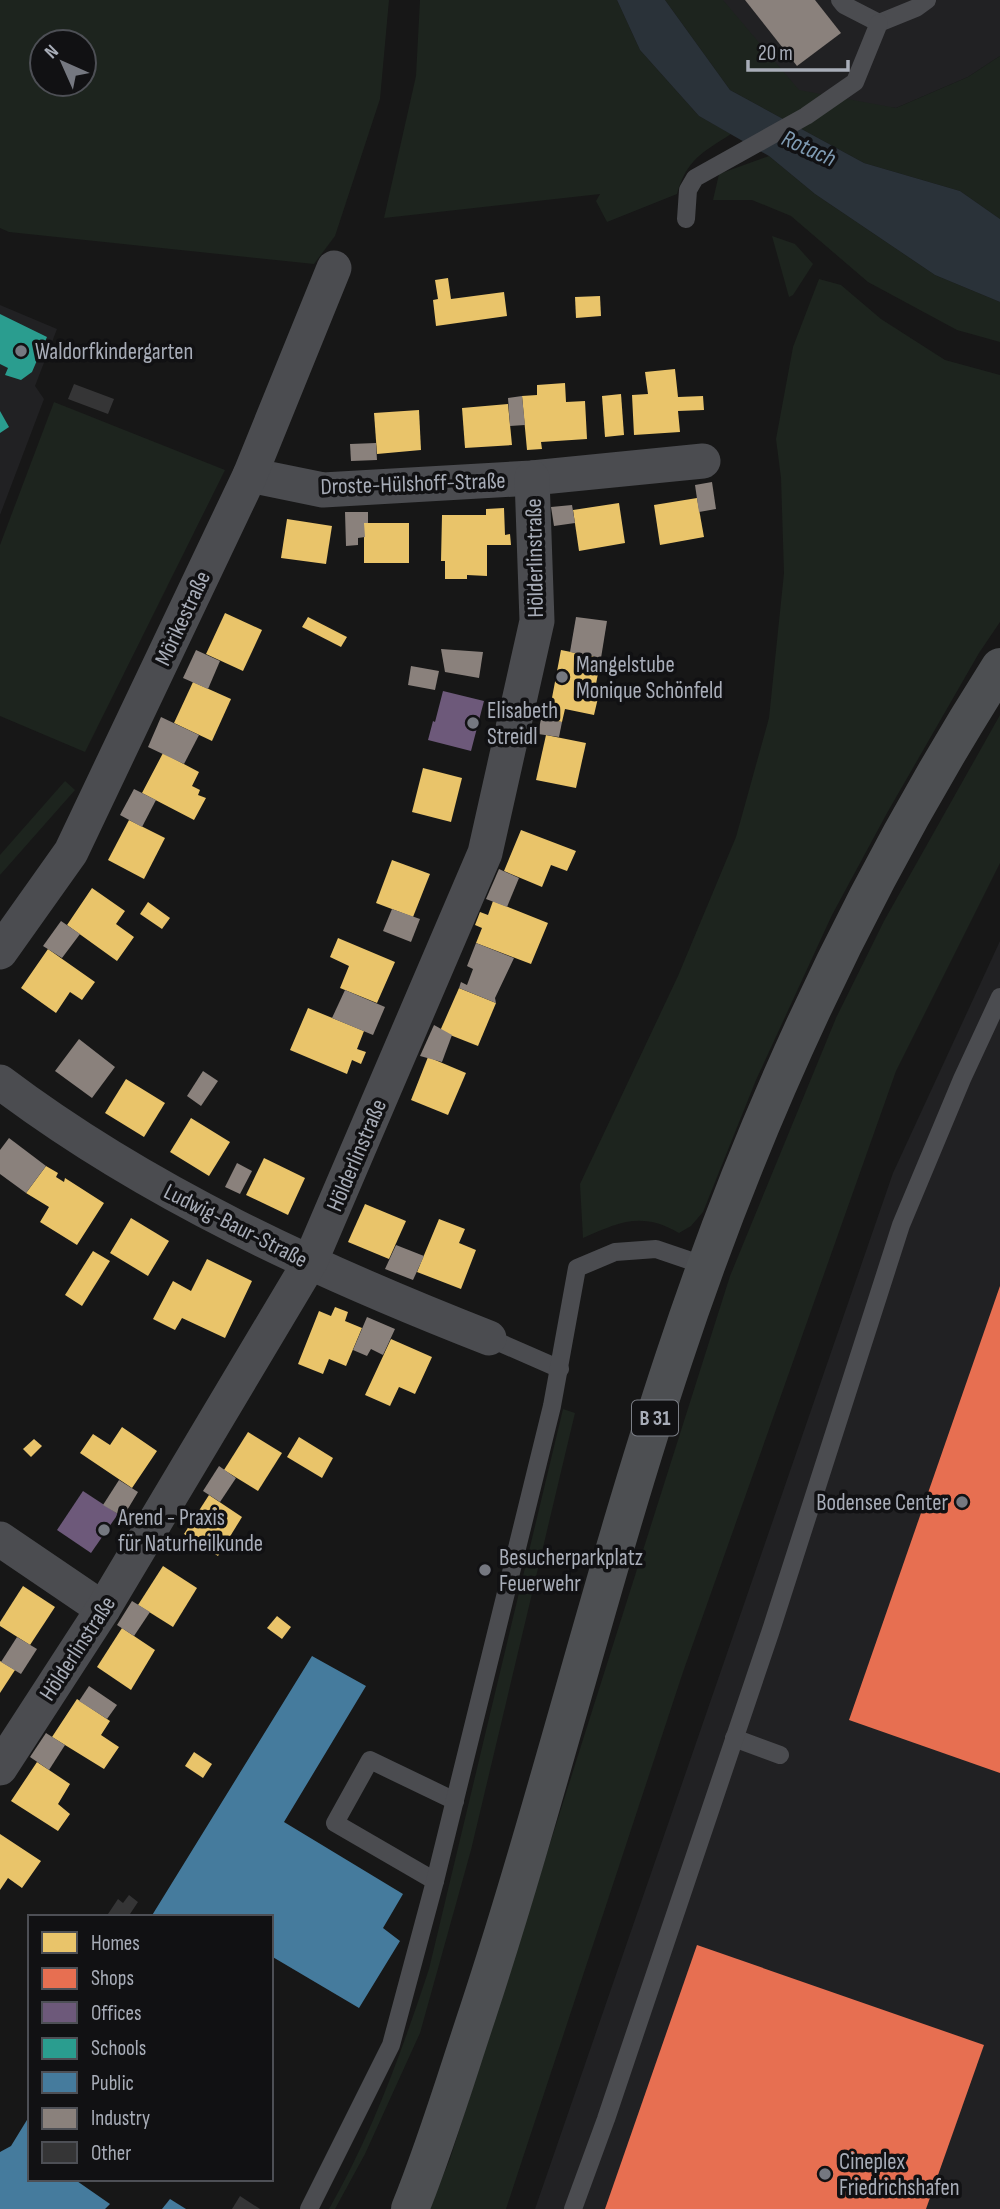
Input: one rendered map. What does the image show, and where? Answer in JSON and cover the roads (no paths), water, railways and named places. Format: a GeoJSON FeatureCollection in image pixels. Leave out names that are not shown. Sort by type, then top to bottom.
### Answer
{"type":"FeatureCollection","features":[{"type":"Feature","properties":{"kind":"main road","name":"B 31"},"geometry":{"type":"LineString","coordinates":[[410,2209],[517,1892],[614,1553],[673,1359],[706,1266],[765,1114],[850,931],[904,828],[1000,667]]}},
{"type":"Feature","properties":{"kind":"street","name":"Mörikestraße"},"geometry":{"type":"LineString","coordinates":[[0,952],[71,852],[250,475],[334,268]]}},
{"type":"Feature","properties":{"kind":"street","name":"Droste-Hülshoff-Straße"},"geometry":{"type":"LineString","coordinates":[[250,475],[323,490],[532,478],[703,461]]}},
{"type":"Feature","properties":{"kind":"street","name":"Hölderlinstraße"},"geometry":{"type":"LineString","coordinates":[[0,1768],[103,1609],[310,1262],[485,853],[537,621],[532,478]]}},
{"type":"Feature","properties":{"kind":"street","name":"Ludwig-Baur-Straße"},"geometry":{"type":"LineString","coordinates":[[0,1082],[36,1109],[145,1180],[310,1262],[489,1338]]}},
{"type":"Feature","properties":{"kind":"street"},"geometry":{"type":"LineString","coordinates":[[0,1539],[103,1609]]}},
{"type":"Feature","properties":{"kind":"lane"},"geometry":{"type":"LineString","coordinates":[[840,0],[844,5],[879,23]]}},
{"type":"Feature","properties":{"kind":"lane"},"geometry":{"type":"LineString","coordinates":[[686,219],[688,190],[695,178],[806,116],[855,82],[879,23],[916,8],[927,0]]}},
{"type":"Feature","properties":{"kind":"lane"},"geometry":{"type":"LineString","coordinates":[[573,2209],[611,2106],[734,1738],[901,1225],[962,1079],[998,1006]]}},
{"type":"Feature","properties":{"kind":"lane"},"geometry":{"type":"LineString","coordinates":[[309,2209],[391,2045],[435,1881],[560,1369],[577,1268],[615,1252],[656,1249],[706,1266]]}},
{"type":"Feature","properties":{"kind":"lane"},"geometry":{"type":"LineString","coordinates":[[489,1338],[560,1369]]}},
{"type":"Feature","properties":{"kind":"lane"},"geometry":{"type":"LineString","coordinates":[[734,1738],[780,1755]]}},
{"type":"Feature","properties":{"kind":"lane"},"geometry":{"type":"LineString","coordinates":[[435,1881],[335,1823],[370,1760],[454,1801]]}},
{"type":"Feature","properties":{"kind":"water","name":"Rotach"},"geometry":{"type":"Polygon","coordinates":[[[617,0],[665,0],[730,90],[864,163],[960,191],[1000,219],[1000,302],[935,275],[815,194],[769,156],[699,116],[640,50],[617,0]]]}},
{"type":"Feature","properties":{"kind":"place","name":"Waldorfkindergarten"},"geometry":{"type":"Point","coordinates":[21,351]}},
{"type":"Feature","properties":{"kind":"place","name":"Mangelstube Monique Schönfeld"},"geometry":{"type":"Point","coordinates":[562,677]}},
{"type":"Feature","properties":{"kind":"place","name":"Elisabeth Streidl"},"geometry":{"type":"Point","coordinates":[473,723]}},
{"type":"Feature","properties":{"kind":"place","name":"Bodensee Center"},"geometry":{"type":"Point","coordinates":[962,1502]}},
{"type":"Feature","properties":{"kind":"place","name":"Arend - Praxis für Naturheilkunde"},"geometry":{"type":"Point","coordinates":[104,1530]}},
{"type":"Feature","properties":{"kind":"place","name":"Besucherparkplatz Feuerwehr"},"geometry":{"type":"Point","coordinates":[485,1570]}},
{"type":"Feature","properties":{"kind":"place","name":"Cineplex Friedrichshafen"},"geometry":{"type":"Point","coordinates":[825,2174]}}]}
